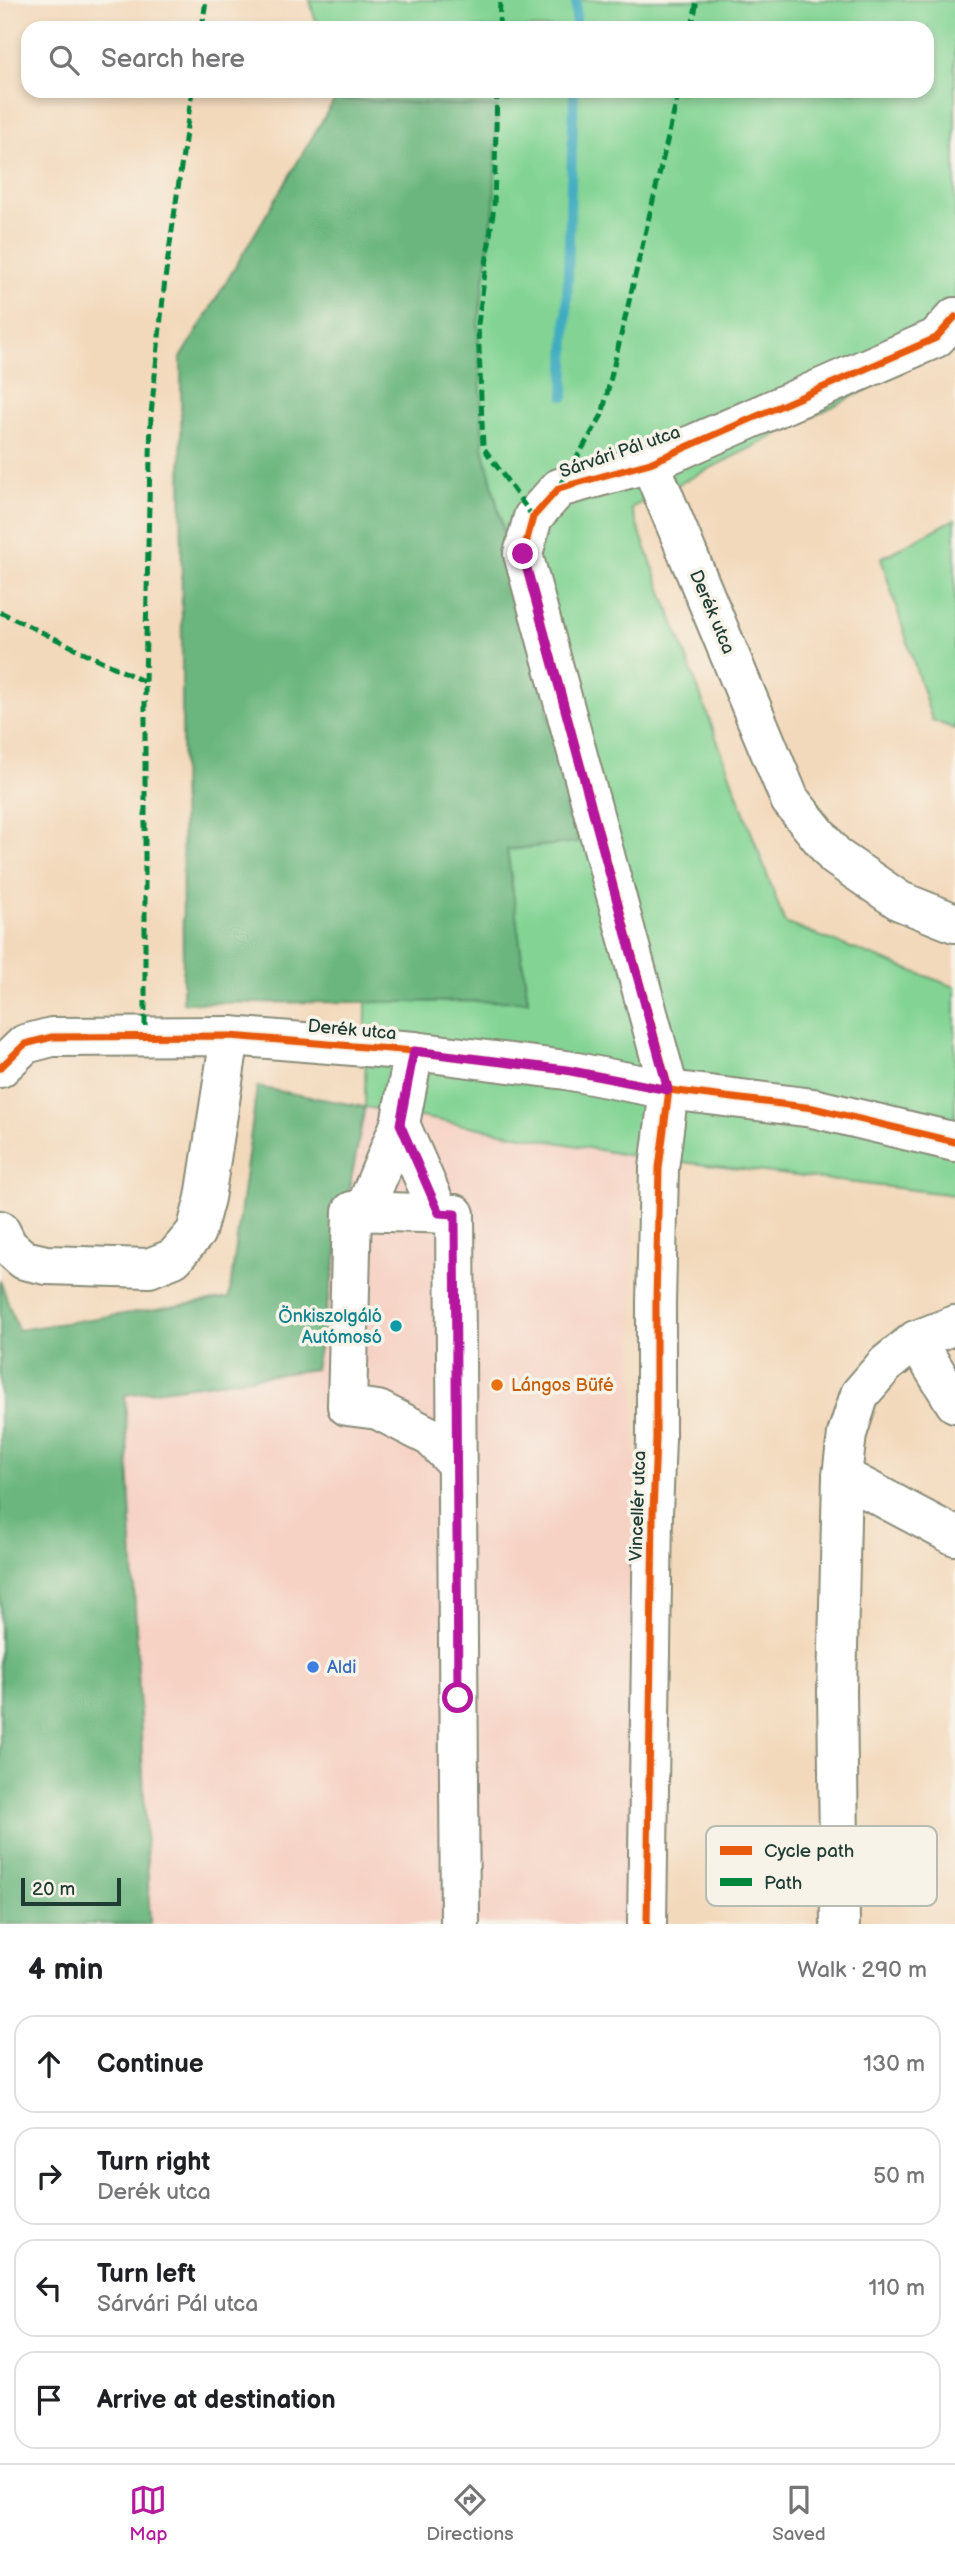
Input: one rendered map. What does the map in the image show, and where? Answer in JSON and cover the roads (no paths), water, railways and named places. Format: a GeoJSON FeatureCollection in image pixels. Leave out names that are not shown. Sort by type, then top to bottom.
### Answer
{"type":"FeatureCollection","features":[{"type":"Feature","properties":{"kind":"street","name":"Sárvári Pál utca"},"geometry":{"type":"LineString","coordinates":[[668,1090],[523,554],[533,517],[559,488],[650,463],[936,338],[955,317]]}},
{"type":"Feature","properties":{"kind":"street","name":"Derék utca"},"geometry":{"type":"LineString","coordinates":[[650,463],[790,800],[836,857],[900,901],[955,923]]}},
{"type":"Feature","properties":{"kind":"street","name":"Derék utca"},"geometry":{"type":"LineString","coordinates":[[0,1068],[25,1044],[51,1037],[230,1036],[414,1051],[566,1070],[668,1090],[813,1108],[955,1143]]}},
{"type":"Feature","properties":{"kind":"street"},"geometry":{"type":"LineString","coordinates":[[0,1230],[8,1246],[24,1261],[46,1265],[149,1268],[174,1258],[196,1232],[205,1198],[230,1036]]}},
{"type":"Feature","properties":{"kind":"street"},"geometry":{"type":"LineString","coordinates":[[364,1211],[400,1124],[414,1051]]}},
{"type":"Feature","properties":{"kind":"street","name":"Vincellér utca"},"geometry":{"type":"LineString","coordinates":[[647,1924],[659,1168],[668,1090]]}},
{"type":"Feature","properties":{"kind":"street"},"geometry":{"type":"LineString","coordinates":[[400,1124],[439,1213]]}},
{"type":"Feature","properties":{"kind":"street"},"geometry":{"type":"LineString","coordinates":[[457,1464],[431,1437],[378,1410],[347,1406],[352,1211],[455,1214],[457,1464],[460,1924]]}},
{"type":"Feature","properties":{"kind":"street"},"geometry":{"type":"LineString","coordinates":[[839,1826],[837,1691],[842,1476],[847,1434],[860,1394],[886,1364],[916,1340],[955,1325]]}},
{"type":"Feature","properties":{"kind":"street"},"geometry":{"type":"LineString","coordinates":[[916,1340],[955,1403]]}},
{"type":"Feature","properties":{"kind":"street"},"geometry":{"type":"LineString","coordinates":[[842,1476],[955,1536]]}},
{"type":"Feature","properties":{"kind":"street"},"geometry":{"type":"LineString","coordinates":[[840,1906],[840,1924]]}},
{"type":"Feature","properties":{"kind":"waterway"},"geometry":{"type":"LineString","coordinates":[[576,0],[576,21]]}},
{"type":"Feature","properties":{"kind":"waterway"},"geometry":{"type":"LineString","coordinates":[[564,396],[574,98]]}},
{"type":"Feature","properties":{"kind":"place","name":"Önkiszolgáló Autómosó"},"geometry":{"type":"Point","coordinates":[396,1326]}},
{"type":"Feature","properties":{"kind":"place","name":"Lángos Büfé"},"geometry":{"type":"Point","coordinates":[497,1385]}},
{"type":"Feature","properties":{"kind":"place","name":"Aldi"},"geometry":{"type":"Point","coordinates":[313,1667]}}]}
